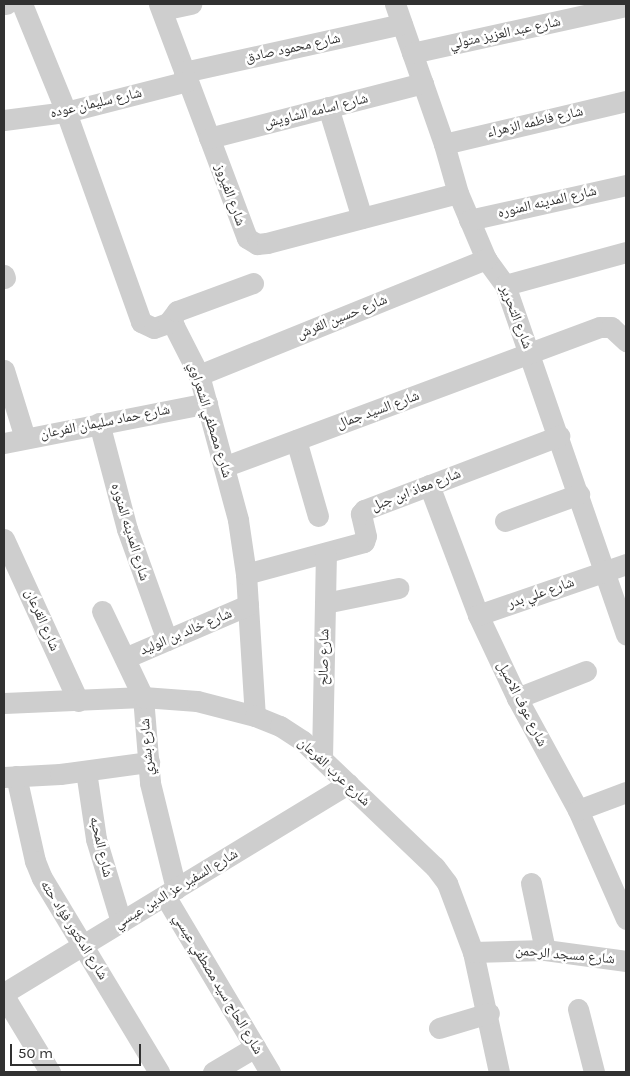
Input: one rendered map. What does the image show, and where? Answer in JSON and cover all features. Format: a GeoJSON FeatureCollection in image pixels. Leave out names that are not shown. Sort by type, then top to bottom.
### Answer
{"type":"FeatureCollection","features":[{"type":"Feature","properties":{"kind":"street"},"geometry":{"type":"LineString","coordinates":[[22,4],[66,112],[141,322],[154,328],[168,324],[178,311],[253,283]]}},
{"type":"Feature","properties":{"kind":"street"},"geometry":{"type":"LineString","coordinates":[[160,7],[191,4]]}},
{"type":"Feature","properties":{"kind":"street","name":"شارع التحرير"},"geometry":{"type":"LineString","coordinates":[[395,4],[444,144],[468,220],[486,259],[506,285],[626,635]]}},
{"type":"Feature","properties":{"kind":"street","name":"شارع عبد العزيز متولي"},"geometry":{"type":"LineString","coordinates":[[412,53],[626,6]]}},
{"type":"Feature","properties":{"kind":"street","name":"شارع الفيروز"},"geometry":{"type":"LineString","coordinates":[[160,7],[242,229],[247,238],[256,244],[458,193]]}},
{"type":"Feature","properties":{"kind":"street","name":"شارع محمود صادق"},"geometry":{"type":"LineString","coordinates":[[186,76],[402,24]]}},
{"type":"Feature","properties":{"kind":"street","name":"شارع سليمان عوده"},"geometry":{"type":"LineString","coordinates":[[4,120],[66,112],[186,76]]}},
{"type":"Feature","properties":{"kind":"street","name":"شارع اسامه الشاويش"},"geometry":{"type":"LineString","coordinates":[[209,138],[423,84]]}},
{"type":"Feature","properties":{"kind":"street","name":"شارع فاطمه الزهراء"},"geometry":{"type":"LineString","coordinates":[[444,144],[626,101]]}},
{"type":"Feature","properties":{"kind":"street"},"geometry":{"type":"LineString","coordinates":[[328,107],[362,218]]}},
{"type":"Feature","properties":{"kind":"street","name":"شارع المدينه المنوره"},"geometry":{"type":"LineString","coordinates":[[468,220],[626,185]]}},
{"type":"Feature","properties":{"kind":"street"},"geometry":{"type":"LineString","coordinates":[[506,285],[626,252]]}},
{"type":"Feature","properties":{"kind":"street","name":"شارع حسين القرش"},"geometry":{"type":"LineString","coordinates":[[199,375],[486,259]]}},
{"type":"Feature","properties":{"kind":"street","name":"شارع مصطفي الشعراوي"},"geometry":{"type":"LineString","coordinates":[[168,324],[178,332],[199,375],[226,466],[246,574],[255,716]]}},
{"type":"Feature","properties":{"kind":"street","name":"شارع السيد جمال"},"geometry":{"type":"LineString","coordinates":[[226,466],[606,326],[626,341]]}},
{"type":"Feature","properties":{"kind":"street"},"geometry":{"type":"LineString","coordinates":[[4,370],[26,438]]}},
{"type":"Feature","properties":{"kind":"street","name":"شارع حماد سليمان الفرعان"},"geometry":{"type":"LineString","coordinates":[[4,443],[99,422],[207,402]]}},
{"type":"Feature","properties":{"kind":"street","name":"شارع المدينه المنوره"},"geometry":{"type":"LineString","coordinates":[[99,422],[127,529],[167,640]]}},
{"type":"Feature","properties":{"kind":"street","name":"شارع معاذ ابن جبل"},"geometry":{"type":"LineString","coordinates":[[246,574],[326,554],[364,542],[366,536],[361,514],[364,510],[559,436]]}},
{"type":"Feature","properties":{"kind":"street"},"geometry":{"type":"LineString","coordinates":[[296,440],[318,516]]}},
{"type":"Feature","properties":{"kind":"street","name":"شارع عوف الاصيل"},"geometry":{"type":"LineString","coordinates":[[429,485],[478,615],[517,698],[578,810],[626,919]]}},
{"type":"Feature","properties":{"kind":"street"},"geometry":{"type":"LineString","coordinates":[[505,521],[579,494]]}},
{"type":"Feature","properties":{"kind":"street","name":"شارع القرعان"},"geometry":{"type":"LineString","coordinates":[[4,539],[11,568],[78,701]]}},
{"type":"Feature","properties":{"kind":"street","name":"شارع صالح"},"geometry":{"type":"LineString","coordinates":[[322,760],[326,554]]}},
{"type":"Feature","properties":{"kind":"street","name":"شارع علي بدر"},"geometry":{"type":"LineString","coordinates":[[478,615],[626,564]]}},
{"type":"Feature","properties":{"kind":"street"},"geometry":{"type":"LineString","coordinates":[[325,603],[398,588]]}},
{"type":"Feature","properties":{"kind":"street","name":"شارع خالد بن الوليد"},"geometry":{"type":"LineString","coordinates":[[125,658],[248,605]]}},
{"type":"Feature","properties":{"kind":"street","name":"شارع بشري"},"geometry":{"type":"LineString","coordinates":[[102,611],[143,697],[150,783],[170,892]]}},
{"type":"Feature","properties":{"kind":"street"},"geometry":{"type":"LineString","coordinates":[[517,698],[586,671]]}},
{"type":"Feature","properties":{"kind":"street","name":"شارع عرب الفرعان"},"geometry":{"type":"LineString","coordinates":[[4,704],[143,697],[197,701],[255,716],[280,726],[303,740],[441,875],[456,900],[473,952],[489,1013],[499,1072]]}},
{"type":"Feature","properties":{"kind":"street"},"geometry":{"type":"LineString","coordinates":[[10,777],[86,771],[149,762]]}},
{"type":"Feature","properties":{"kind":"street","name":"شارع المحبه"},"geometry":{"type":"LineString","coordinates":[[86,771],[96,840],[121,922]]}},
{"type":"Feature","properties":{"kind":"street","name":"شارع الدكتور فؤاد حته"},"geometry":{"type":"LineString","coordinates":[[10,777],[35,861],[42,878],[85,944],[159,1072]]}},
{"type":"Feature","properties":{"kind":"street","name":"شارع السفير عز الدين عيسي"},"geometry":{"type":"LineString","coordinates":[[4,995],[348,784]]}},
{"type":"Feature","properties":{"kind":"street"},"geometry":{"type":"LineString","coordinates":[[578,810],[626,792]]}},
{"type":"Feature","properties":{"kind":"street"},"geometry":{"type":"LineString","coordinates":[[531,883],[545,950]]}},
{"type":"Feature","properties":{"kind":"street","name":"شارع الحاج سيد مصطفي عيسي"},"geometry":{"type":"LineString","coordinates":[[170,892],[270,1072]]}},
{"type":"Feature","properties":{"kind":"street","name":"شارع مسجد الرحمن"},"geometry":{"type":"LineString","coordinates":[[473,952],[545,950],[626,961]]}},
{"type":"Feature","properties":{"kind":"street"},"geometry":{"type":"LineString","coordinates":[[4,995],[50,1072]]}},
{"type":"Feature","properties":{"kind":"street"},"geometry":{"type":"LineString","coordinates":[[578,1009],[594,1072]]}},
{"type":"Feature","properties":{"kind":"street"},"geometry":{"type":"LineString","coordinates":[[439,1028],[489,1013]]}},
{"type":"Feature","properties":{"kind":"street"},"geometry":{"type":"LineString","coordinates":[[213,1072],[256,1047]]}}]}
